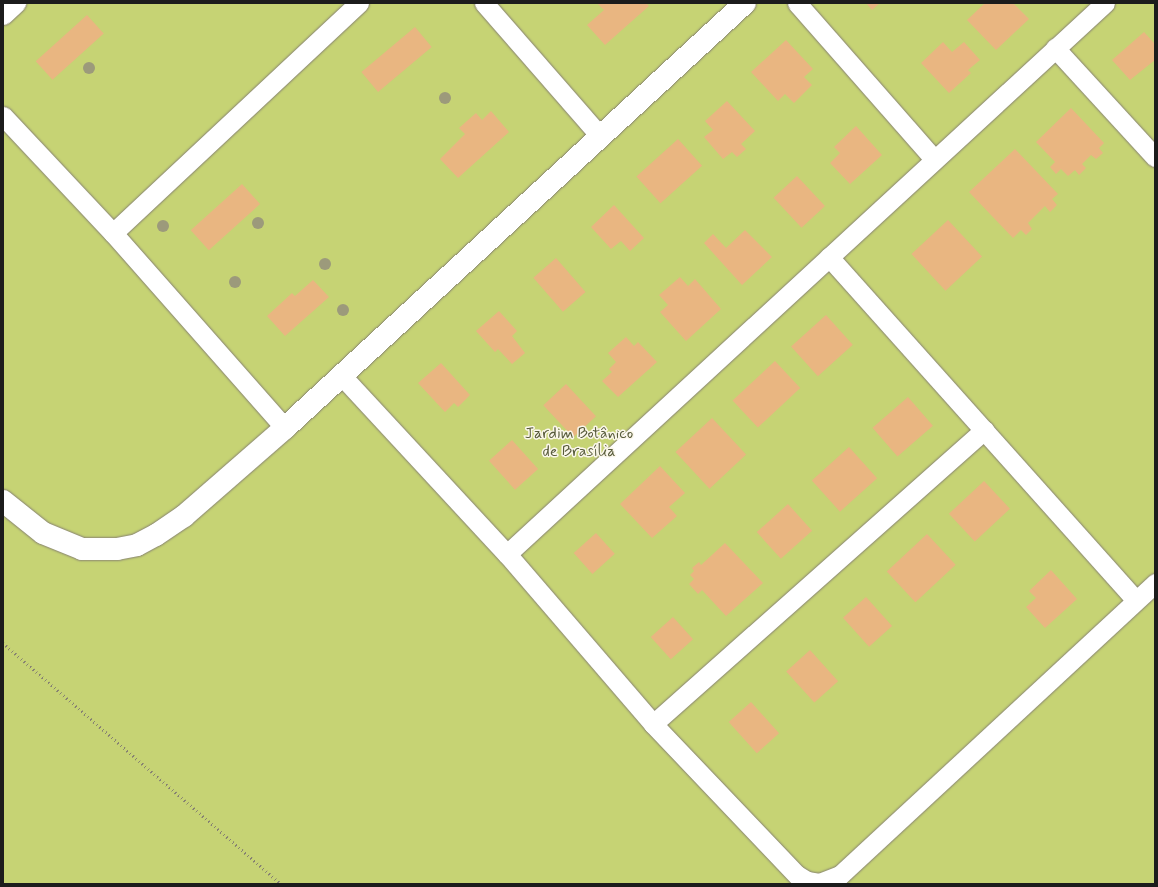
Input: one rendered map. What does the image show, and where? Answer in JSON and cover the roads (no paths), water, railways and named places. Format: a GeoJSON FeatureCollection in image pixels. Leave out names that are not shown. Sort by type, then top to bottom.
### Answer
{"type":"FeatureCollection","features":[{"type":"Feature","properties":{"kind":"street"},"geometry":{"type":"LineString","coordinates":[[3,14],[16,3]]}},
{"type":"Feature","properties":{"kind":"street"},"geometry":{"type":"LineString","coordinates":[[113,234],[359,3]]}},
{"type":"Feature","properties":{"kind":"street"},"geometry":{"type":"LineString","coordinates":[[484,3],[600,136]]}},
{"type":"Feature","properties":{"kind":"street"},"geometry":{"type":"LineString","coordinates":[[3,501],[43,532],[66,544],[82,549],[100,550],[137,545],[184,516],[285,428],[745,3]]}},
{"type":"Feature","properties":{"kind":"street"},"geometry":{"type":"LineString","coordinates":[[797,3],[934,159]]}},
{"type":"Feature","properties":{"kind":"street"},"geometry":{"type":"LineString","coordinates":[[507,554],[1105,3]]}},
{"type":"Feature","properties":{"kind":"street"},"geometry":{"type":"LineString","coordinates":[[1055,48],[1155,157]]}},
{"type":"Feature","properties":{"kind":"street"},"geometry":{"type":"LineString","coordinates":[[3,116],[113,234],[285,428]]}},
{"type":"Feature","properties":{"kind":"street"},"geometry":{"type":"LineString","coordinates":[[829,257],[1136,600]]}},
{"type":"Feature","properties":{"kind":"street"},"geometry":{"type":"LineString","coordinates":[[341,375],[507,554],[653,724],[797,875],[807,881],[819,883],[840,875],[1155,583]]}},
{"type":"Feature","properties":{"kind":"street"},"geometry":{"type":"LineString","coordinates":[[653,724],[984,430]]}},
{"type":"Feature","properties":{"kind":"park label","name":"Jardim Botânico de Brasília"},"geometry":{"type":"Point","coordinates":[579,443]}}]}
